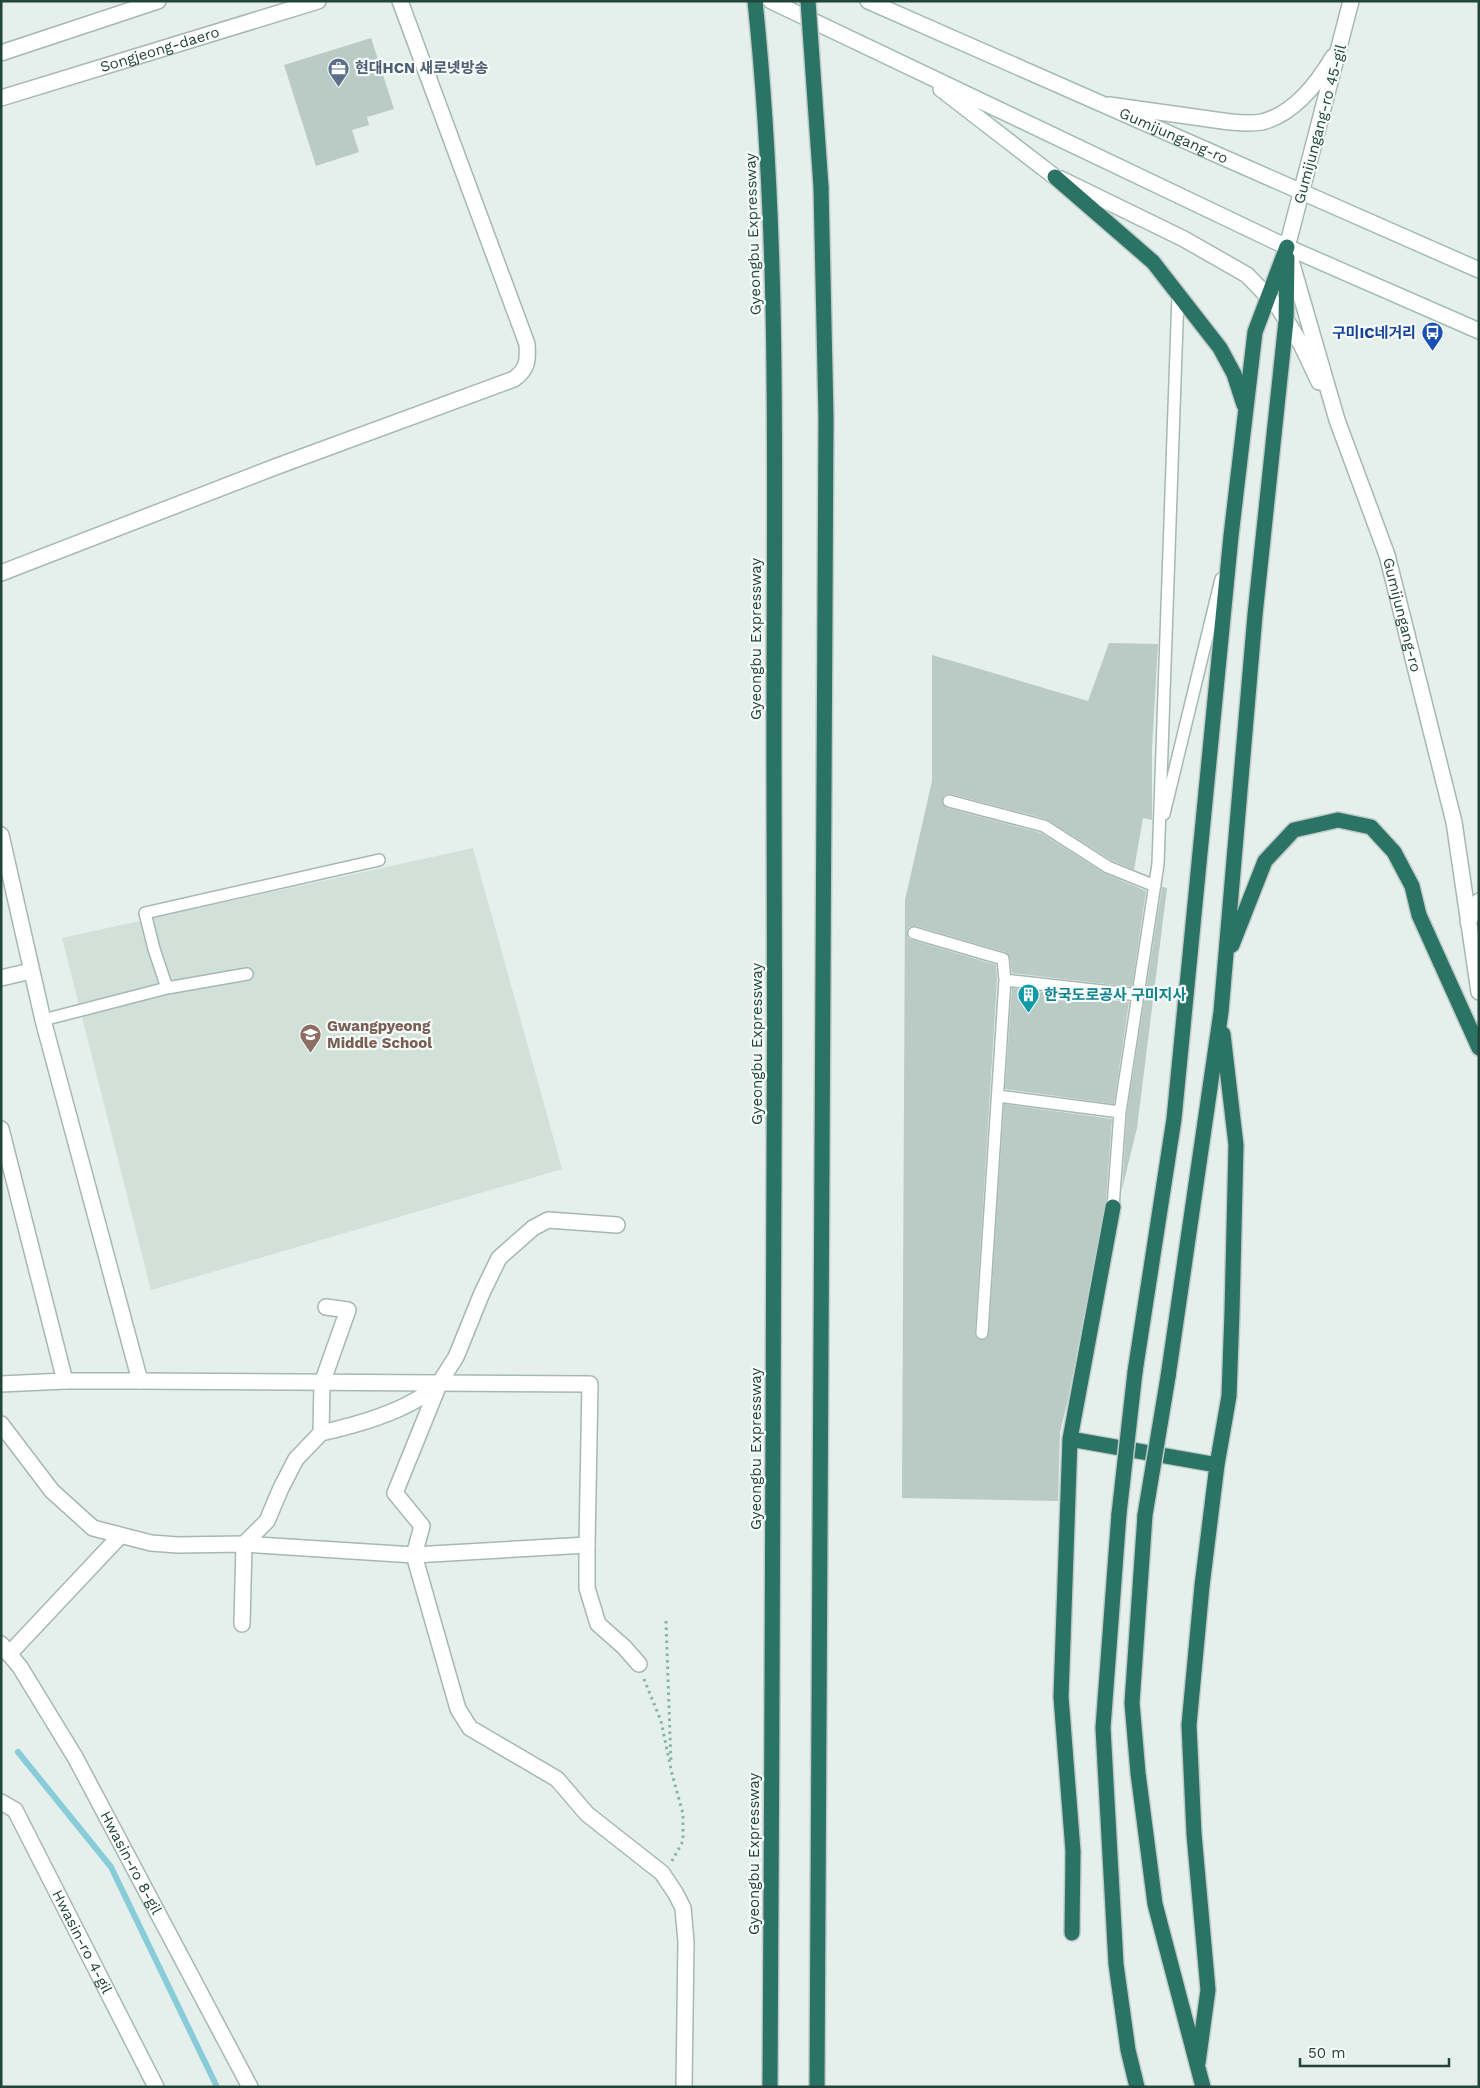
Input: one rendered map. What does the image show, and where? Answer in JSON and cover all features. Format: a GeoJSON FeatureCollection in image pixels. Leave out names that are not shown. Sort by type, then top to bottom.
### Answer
{"type":"FeatureCollection","features":[{"type":"Feature","properties":{"kind":"highway","name":"Gyeongbu Expressway"},"geometry":{"type":"LineString","coordinates":[[756,1],[768,159],[774,333],[775,1108],[770,2087]]}},
{"type":"Feature","properties":{"kind":"highway"},"geometry":{"type":"LineString","coordinates":[[808,1],[822,187],[826,418],[817,2087]]}},
{"type":"Feature","properties":{"kind":"highway"},"geometry":{"type":"LineString","coordinates":[[1056,177],[1153,262],[1220,348],[1234,374],[1246,411]]}},
{"type":"Feature","properties":{"kind":"highway"},"geometry":{"type":"LineString","coordinates":[[1137,2087],[1128,2050],[1116,1964],[1103,1728],[1119,1514],[1134,1372],[1174,1119],[1231,536],[1255,332],[1287,247]]}},
{"type":"Feature","properties":{"kind":"highway"},"geometry":{"type":"LineString","coordinates":[[1203,2087],[1155,1904],[1138,1773],[1132,1703],[1145,1515],[1168,1377],[1221,1012],[1254,615],[1286,321],[1287,247]]}},
{"type":"Feature","properties":{"kind":"highway"},"geometry":{"type":"LineString","coordinates":[[1226,960],[1265,861],[1294,830],[1338,820],[1371,827],[1394,852],[1412,886],[1419,915],[1479,1048]]}},
{"type":"Feature","properties":{"kind":"highway"},"geometry":{"type":"LineString","coordinates":[[1198,2063],[1208,1990],[1194,1834],[1188,1725],[1217,1465],[1229,1396],[1236,1145],[1221,1012]]}},
{"type":"Feature","properties":{"kind":"highway"},"geometry":{"type":"LineString","coordinates":[[1072,1934],[1073,1851],[1061,1697],[1070,1438],[1113,1206]]}},
{"type":"Feature","properties":{"kind":"highway"},"geometry":{"type":"LineString","coordinates":[[1070,1438],[1217,1465]]}},
{"type":"Feature","properties":{"kind":"street"},"geometry":{"type":"LineString","coordinates":[[1,53],[158,1]]}},
{"type":"Feature","properties":{"kind":"street","name":"Songjeong-daero"},"geometry":{"type":"LineString","coordinates":[[1,98],[318,1]]}},
{"type":"Feature","properties":{"kind":"street"},"geometry":{"type":"LineString","coordinates":[[1,573],[275,467],[514,379],[522,374],[528,360],[527,344],[400,1]]}},
{"type":"Feature","properties":{"kind":"street"},"geometry":{"type":"LineString","coordinates":[[771,1],[1287,247],[1479,332]]}},
{"type":"Feature","properties":{"kind":"street","name":"Gumijungang-ro"},"geometry":{"type":"LineString","coordinates":[[868,1],[1479,270]]}},
{"type":"Feature","properties":{"kind":"street","name":"Gumijungang-ro 45-gil"},"geometry":{"type":"LineString","coordinates":[[1287,247],[1351,1]]}},
{"type":"Feature","properties":{"kind":"street"},"geometry":{"type":"LineString","coordinates":[[1102,104],[1230,122],[1262,122],[1277,116],[1298,103],[1316,82],[1340,46]]}},
{"type":"Feature","properties":{"kind":"street"},"geometry":{"type":"LineString","coordinates":[[916,70],[1056,177],[1184,239],[1247,275],[1278,307],[1301,344],[1337,420]]}},
{"type":"Feature","properties":{"kind":"street","name":"Gumijungang-ro"},"geometry":{"type":"LineString","coordinates":[[1287,247],[1337,420],[1387,556],[1454,822],[1479,992]]}},
{"type":"Feature","properties":{"kind":"street"},"geometry":{"type":"LineString","coordinates":[[1,835],[43,1020],[140,1381]]}},
{"type":"Feature","properties":{"kind":"street"},"geometry":{"type":"LineString","coordinates":[[1468,922],[1479,901]]}},
{"type":"Feature","properties":{"kind":"street"},"geometry":{"type":"LineString","coordinates":[[1,978],[31,971]]}},
{"type":"Feature","properties":{"kind":"street"},"geometry":{"type":"LineString","coordinates":[[1,1129],[6,1166],[65,1381]]}},
{"type":"Feature","properties":{"kind":"street"},"geometry":{"type":"LineString","coordinates":[[618,1225],[548,1220],[533,1228],[499,1258],[482,1293],[456,1357],[440,1382],[395,1493],[422,1526],[414,1555],[458,1710],[470,1728],[557,1779],[587,1814],[662,1873],[683,1908],[686,1942],[684,2087]]}},
{"type":"Feature","properties":{"kind":"street"},"geometry":{"type":"LineString","coordinates":[[321,1433],[322,1383],[348,1310],[326,1307]]}},
{"type":"Feature","properties":{"kind":"street"},"geometry":{"type":"LineString","coordinates":[[1,1384],[65,1381],[590,1384],[587,1588],[598,1624],[624,1647],[639,1664]]}},
{"type":"Feature","properties":{"kind":"street"},"geometry":{"type":"LineString","coordinates":[[242,1624],[244,1544],[267,1521],[296,1459],[321,1433],[347,1427],[418,1400],[440,1382]]}},
{"type":"Feature","properties":{"kind":"street"},"geometry":{"type":"LineString","coordinates":[[1,1424],[52,1491],[93,1528],[151,1543],[178,1545],[244,1544],[414,1555],[587,1545]]}},
{"type":"Feature","properties":{"kind":"street"},"geometry":{"type":"LineString","coordinates":[[5,1649],[120,1536]]}},
{"type":"Feature","properties":{"kind":"street","name":"Hwasin-ro 8-gil"},"geometry":{"type":"LineString","coordinates":[[5,1649],[20,1668],[75,1757],[250,2087]]}},
{"type":"Feature","properties":{"kind":"street","name":"Hwasin-ro 4-gil"},"geometry":{"type":"LineString","coordinates":[[1,1802],[16,1810],[156,2087]]}},
{"type":"Feature","properties":{"kind":"lane"},"geometry":{"type":"LineString","coordinates":[[1113,1206],[1120,1112],[1158,864],[1178,295]]}},
{"type":"Feature","properties":{"kind":"lane"},"geometry":{"type":"LineString","coordinates":[[1159,834],[1184,738],[1231,536]]}},
{"type":"Feature","properties":{"kind":"lane"},"geometry":{"type":"LineString","coordinates":[[949,801],[1044,826],[1108,868],[1155,886]]}},
{"type":"Feature","properties":{"kind":"lane"},"geometry":{"type":"LineString","coordinates":[[167,988],[145,913],[378,860]]}},
{"type":"Feature","properties":{"kind":"lane"},"geometry":{"type":"LineString","coordinates":[[914,933],[1004,959],[1005,980],[982,1333]]}},
{"type":"Feature","properties":{"kind":"lane"},"geometry":{"type":"LineString","coordinates":[[43,1020],[167,988],[247,974]]}},
{"type":"Feature","properties":{"kind":"lane"},"geometry":{"type":"LineString","coordinates":[[1005,980],[1138,995]]}},
{"type":"Feature","properties":{"kind":"lane"},"geometry":{"type":"LineString","coordinates":[[998,1096],[1120,1112]]}},
{"type":"Feature","properties":{"kind":"path"},"geometry":{"type":"LineString","coordinates":[[666,1621],[672,1774]]}},
{"type":"Feature","properties":{"kind":"path"},"geometry":{"type":"LineString","coordinates":[[639,1664],[661,1722],[683,1814],[683,1841],[674,1859],[662,1873]]}},
{"type":"Feature","properties":{"kind":"shaded area","name":"Gwangpyeong Middle School"},"geometry":{"type":"Polygon","coordinates":[[[473,848],[562,1169],[151,1290],[62,938],[473,848]]]}},
{"type":"Feature","properties":{"kind":"building","name":"현대HCN 새로넷방송"},"geometry":{"type":"Polygon","coordinates":[[[371,38],[394,109],[367,117],[369,125],[352,130],[359,152],[316,166],[284,65],[371,38]]]}},
{"type":"Feature","properties":{"kind":"building","name":"한국도로공사 구미지사"},"geometry":{"type":"Polygon","coordinates":[[[1109,643],[1158,644],[1152,748],[1152,820],[1143,818],[1134,870],[1111,860],[1046,819],[951,794],[944,795],[942,802],[947,808],[1041,833],[1104,873],[1146,891],[1132,987],[1012,973],[1010,958],[1005,952],[916,926],[909,927],[907,931],[908,938],[912,940],[996,965],[997,980],[975,1333],[978,1339],[986,1339],[989,1333],[1004,1104],[1112,1119],[1106,1201],[1060,1432],[1058,1501],[902,1498],[905,900],[932,781],[932,655],[1088,701],[1109,643]]]}},
{"type":"Feature","properties":{"kind":"building"},"geometry":{"type":"Polygon","coordinates":[[[1162,887],[1167,888],[1137,1128],[1122,1189],[1127,1113],[1162,887]]]}},
{"type":"Feature","properties":{"kind":"building"},"geometry":{"type":"Polygon","coordinates":[[[1012,988],[1129,1002],[1114,1104],[1005,1089],[1012,988]]]}},
{"type":"Feature","properties":{"kind":"waterway"},"geometry":{"type":"LineString","coordinates":[[18,1752],[111,1867],[217,2087]]}},
{"type":"Feature","properties":{"kind":"place","name":"현대HCN 새로넷방송"},"geometry":{"type":"Point","coordinates":[339,87]}},
{"type":"Feature","properties":{"kind":"place","name":"구미IC네거리"},"geometry":{"type":"Point","coordinates":[1432,352]}},
{"type":"Feature","properties":{"kind":"place","name":"한국도로공사 구미지사"},"geometry":{"type":"Point","coordinates":[1028,1014]}},
{"type":"Feature","properties":{"kind":"place","name":"Gwangpyeong Middle School"},"geometry":{"type":"Point","coordinates":[311,1054]}}]}
